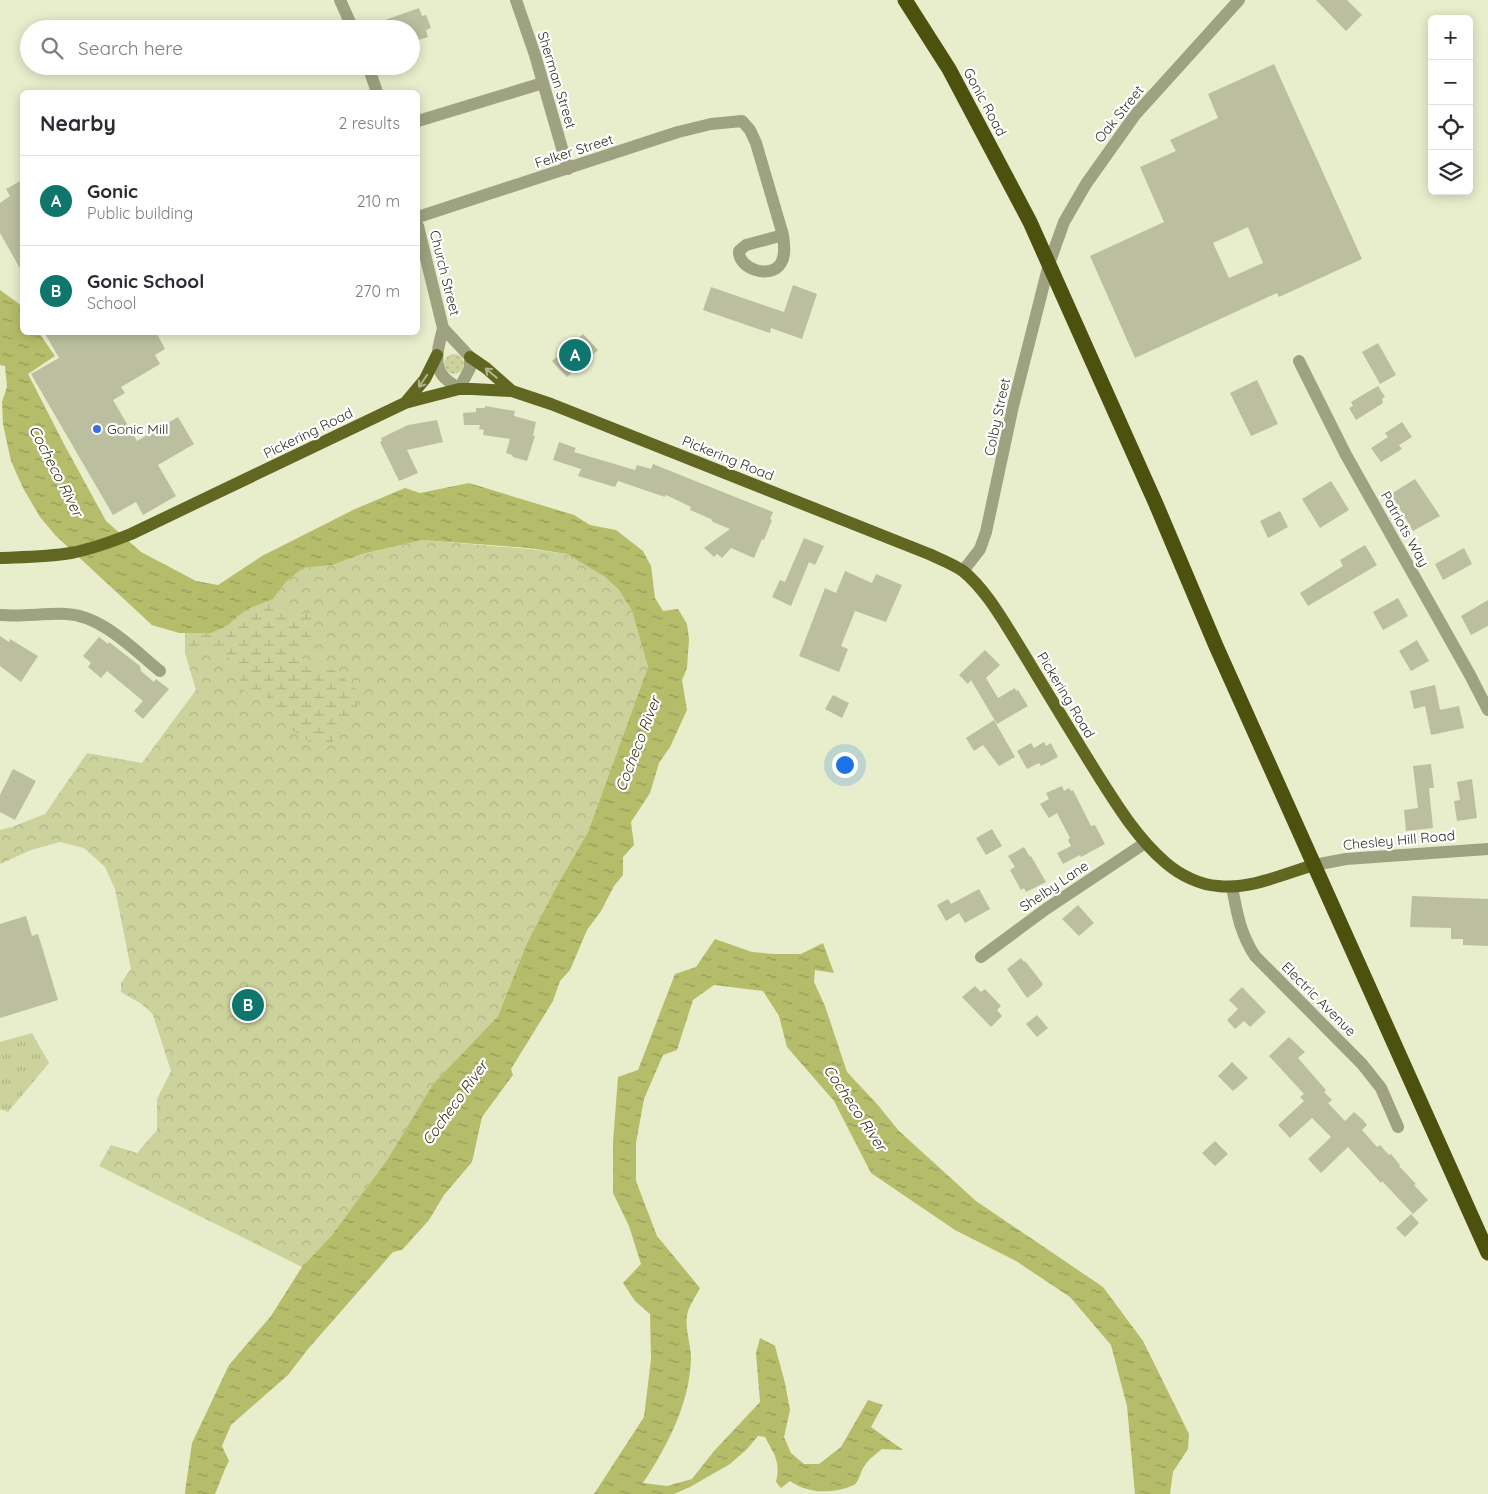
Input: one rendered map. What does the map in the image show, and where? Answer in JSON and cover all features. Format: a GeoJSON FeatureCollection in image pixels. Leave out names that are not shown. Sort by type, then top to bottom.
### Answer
{"type":"FeatureCollection","features":[{"type":"Feature","properties":{"kind":"highway","name":"Gonic Road"},"geometry":{"type":"LineString","coordinates":[[905,0],[949,69],[1030,222],[1152,495],[1216,646],[1488,1253]]}},
{"type":"Feature","properties":{"kind":"main road"},"geometry":{"type":"LineString","coordinates":[[405,404],[425,379],[437,355]]}},
{"type":"Feature","properties":{"kind":"main road"},"geometry":{"type":"LineString","coordinates":[[470,357],[512,390]]}},
{"type":"Feature","properties":{"kind":"main road","name":"Pickering Road"},"geometry":{"type":"LineString","coordinates":[[0,558],[57,554],[88,549],[131,534],[405,404],[460,389],[512,390],[904,544],[950,564],[963,572],[991,603],[1112,798],[1146,843],[1167,864],[1181,874],[1200,882],[1232,887],[1254,883],[1314,866]]}},
{"type":"Feature","properties":{"kind":"street"},"geometry":{"type":"LineString","coordinates":[[340,0],[349,20]]}},
{"type":"Feature","properties":{"kind":"street","name":"Sherman Street"},"geometry":{"type":"LineString","coordinates":[[516,0],[568,169]]}},
{"type":"Feature","properties":{"kind":"street","name":"Oak Street"},"geometry":{"type":"LineString","coordinates":[[1049,264],[1064,222],[1107,153],[1135,115],[1239,0]]}},
{"type":"Feature","properties":{"kind":"street"},"geometry":{"type":"LineString","coordinates":[[371,75],[376,90]]}},
{"type":"Feature","properties":{"kind":"street"},"geometry":{"type":"LineString","coordinates":[[420,120],[543,83]]}},
{"type":"Feature","properties":{"kind":"street","name":"Felker Street"},"geometry":{"type":"LineString","coordinates":[[420,216],[678,132],[711,124],[742,121],[750,130],[756,143],[783,235]]}},
{"type":"Feature","properties":{"kind":"street","name":"Church Street"},"geometry":{"type":"LineString","coordinates":[[420,234],[443,328],[437,355]]}},
{"type":"Feature","properties":{"kind":"street","name":"Colby Street"},"geometry":{"type":"LineString","coordinates":[[963,572],[980,549],[986,532],[1013,406],[1049,264]]}},
{"type":"Feature","properties":{"kind":"street","name":"Church Street"},"geometry":{"type":"LineString","coordinates":[[443,328],[470,357]]}},
{"type":"Feature","properties":{"kind":"street"},"geometry":{"type":"LineString","coordinates":[[437,355],[442,376],[460,389],[470,368],[470,357]]}},
{"type":"Feature","properties":{"kind":"street","name":"Patriots Way"},"geometry":{"type":"LineString","coordinates":[[1299,361],[1346,455],[1488,710]]}},
{"type":"Feature","properties":{"kind":"street"},"geometry":{"type":"LineString","coordinates":[[0,615],[80,615],[94,620],[160,670]]}},
{"type":"Feature","properties":{"kind":"street","name":"Shelby Lane"},"geometry":{"type":"LineString","coordinates":[[981,956],[1046,909],[1146,843]]}},
{"type":"Feature","properties":{"kind":"street","name":"Chesley Hill Road"},"geometry":{"type":"LineString","coordinates":[[1314,866],[1354,858],[1488,849]]}},
{"type":"Feature","properties":{"kind":"street","name":"Electric Avenue"},"geometry":{"type":"LineString","coordinates":[[1232,887],[1238,920],[1245,942],[1255,956],[1362,1064],[1381,1088],[1398,1127]]}},
{"type":"Feature","properties":{"kind":"green space"},"geometry":{"type":"Polygon","coordinates":[[[454,354],[461,357],[464,364],[461,371],[454,374],[447,371],[444,364],[447,357],[454,354]]]}},
{"type":"Feature","properties":{"kind":"green space"},"geometry":{"type":"Polygon","coordinates":[[[422,540],[566,554],[587,565],[605,577],[619,590],[632,611],[648,667],[588,832],[527,943],[498,1016],[433,1084],[387,1160],[332,1235],[302,1267],[99,1166],[111,1145],[137,1153],[157,1130],[157,1099],[171,1071],[153,1015],[142,1005],[121,992],[121,983],[131,969],[115,889],[105,867],[84,848],[60,842],[31,850],[0,864],[0,830],[45,814],[87,753],[142,763],[196,690],[185,653],[185,633],[211,633],[273,599],[286,582],[303,568],[332,565],[362,554],[422,540]]]}},
{"type":"Feature","properties":{"kind":"green space"},"geometry":{"type":"Polygon","coordinates":[[[273,599],[294,615],[317,612],[310,639],[299,657],[336,671],[357,690],[357,712],[327,748],[310,742],[289,728],[277,708],[265,694],[253,696],[244,691],[234,661],[208,647],[185,653],[185,633],[211,633],[228,625],[250,608],[273,599]]]}},
{"type":"Feature","properties":{"kind":"green space"},"geometry":{"type":"Polygon","coordinates":[[[32,1033],[49,1063],[8,1112],[0,1109],[0,1042],[32,1033]]]}},
{"type":"Feature","properties":{"kind":"water","name":"Cocheco River"},"geometry":{"type":"Polygon","coordinates":[[[0,290],[20,305],[20,335],[40,335],[55,356],[28,374],[106,521],[141,552],[196,581],[218,585],[262,556],[355,509],[405,488],[420,493],[469,483],[574,515],[590,525],[616,530],[643,551],[651,566],[655,598],[663,611],[678,609],[687,624],[689,639],[687,668],[682,680],[687,710],[670,747],[659,763],[650,793],[631,822],[634,845],[623,857],[623,875],[614,886],[601,911],[587,930],[570,970],[560,981],[553,1001],[511,1069],[513,1075],[482,1117],[472,1162],[444,1195],[429,1220],[402,1250],[393,1252],[308,1349],[288,1375],[231,1425],[222,1446],[229,1461],[215,1494],[185,1494],[185,1492],[192,1443],[229,1365],[271,1316],[302,1267],[332,1235],[387,1160],[433,1084],[498,1016],[527,943],[588,832],[648,667],[632,611],[619,590],[605,577],[567,554],[529,548],[422,540],[362,554],[332,565],[303,568],[286,582],[273,599],[250,608],[228,625],[211,633],[179,633],[152,625],[56,536],[40,517],[23,488],[11,461],[3,424],[2,402],[7,387],[5,366],[0,365],[0,290]]]}},
{"type":"Feature","properties":{"kind":"water","name":"Cocheco River"},"geometry":{"type":"Polygon","coordinates":[[[715,939],[752,952],[774,954],[801,954],[823,943],[834,973],[815,970],[814,982],[825,1006],[847,1072],[899,1131],[976,1201],[1103,1287],[1143,1341],[1189,1434],[1188,1449],[1173,1472],[1170,1494],[1135,1494],[1127,1406],[1111,1345],[1070,1297],[1016,1261],[955,1230],[871,1173],[834,1101],[787,1047],[779,1016],[763,991],[714,985],[693,1000],[677,1050],[663,1055],[644,1099],[636,1143],[636,1181],[657,1236],[700,1288],[690,1305],[687,1316],[691,1358],[690,1375],[682,1408],[660,1455],[643,1483],[667,1486],[692,1479],[714,1451],[760,1402],[756,1353],[760,1338],[775,1346],[790,1410],[784,1437],[791,1453],[804,1464],[819,1464],[841,1447],[868,1400],[883,1405],[871,1427],[903,1450],[882,1449],[863,1467],[856,1483],[846,1488],[830,1491],[813,1490],[790,1481],[781,1488],[776,1482],[778,1469],[774,1453],[765,1437],[758,1436],[730,1464],[674,1494],[594,1494],[644,1417],[651,1359],[650,1314],[635,1301],[623,1283],[641,1264],[629,1226],[613,1193],[613,1142],[618,1077],[638,1070],[675,974],[696,967],[715,939]]]}},
{"type":"Feature","properties":{"kind":"building"},"geometry":{"type":"Polygon","coordinates":[[[1316,0],[1347,0],[1362,15],[1346,31],[1316,0]]]}},
{"type":"Feature","properties":{"kind":"building"},"geometry":{"type":"Polygon","coordinates":[[[419,8],[422,16],[426,15],[431,28],[426,30],[428,37],[420,39],[420,20],[385,20],[419,8]]]}},
{"type":"Feature","properties":{"kind":"building"},"geometry":{"type":"Polygon","coordinates":[[[1274,64],[1362,259],[1279,297],[1277,293],[1135,358],[1090,256],[1164,222],[1140,167],[1176,151],[1170,140],[1218,118],[1208,94],[1274,64]],[[1248,227],[1213,243],[1229,278],[1263,263],[1248,227]]]}},
{"type":"Feature","properties":{"kind":"building"},"geometry":{"type":"Polygon","coordinates":[[[20,181],[20,268],[0,233],[0,203],[10,196],[6,189],[20,181]]]}},
{"type":"Feature","properties":{"kind":"building"},"geometry":{"type":"Polygon","coordinates":[[[793,285],[817,294],[802,339],[771,328],[770,333],[703,310],[711,287],[784,312],[793,285]]]}},
{"type":"Feature","properties":{"kind":"building"},"geometry":{"type":"Polygon","coordinates":[[[583,334],[598,350],[567,377],[552,361],[583,334]]]}},
{"type":"Feature","properties":{"kind":"building","name":"Gonic Mill"},"geometry":{"type":"Polygon","coordinates":[[[46,335],[158,335],[165,349],[155,355],[160,364],[121,387],[125,393],[113,400],[137,441],[178,417],[194,444],[158,465],[176,496],[143,515],[136,502],[113,515],[31,374],[59,358],[46,335]]]}},
{"type":"Feature","properties":{"kind":"building"},"geometry":{"type":"Polygon","coordinates":[[[1378,343],[1396,375],[1380,384],[1362,352],[1378,343]]]}},
{"type":"Feature","properties":{"kind":"building"},"geometry":{"type":"Polygon","coordinates":[[[1257,380],[1278,424],[1251,436],[1230,393],[1257,380]]]}},
{"type":"Feature","properties":{"kind":"building"},"geometry":{"type":"Polygon","coordinates":[[[1378,386],[1385,397],[1382,399],[1383,403],[1356,420],[1349,408],[1353,406],[1351,402],[1378,386]]]}},
{"type":"Feature","properties":{"kind":"building"},"geometry":{"type":"Polygon","coordinates":[[[485,406],[515,411],[514,416],[536,422],[533,436],[535,436],[527,461],[506,453],[510,439],[483,435],[484,430],[479,429],[480,425],[464,425],[463,413],[476,412],[476,408],[485,408],[485,406]]]}},
{"type":"Feature","properties":{"kind":"building"},"geometry":{"type":"Polygon","coordinates":[[[437,420],[443,442],[407,450],[418,473],[399,481],[380,442],[382,441],[381,438],[408,425],[437,420]]]}},
{"type":"Feature","properties":{"kind":"building"},"geometry":{"type":"Polygon","coordinates":[[[1402,422],[1412,437],[1399,445],[1402,449],[1381,462],[1371,448],[1388,437],[1385,433],[1402,422]]]}},
{"type":"Feature","properties":{"kind":"building"},"geometry":{"type":"Polygon","coordinates":[[[559,442],[576,448],[574,452],[635,470],[637,465],[651,469],[653,464],[773,512],[764,540],[762,539],[754,558],[731,548],[722,558],[717,554],[714,557],[704,548],[730,529],[690,510],[691,507],[666,495],[665,497],[618,481],[615,487],[578,476],[581,469],[553,460],[559,442]]]}},
{"type":"Feature","properties":{"kind":"building"},"geometry":{"type":"Polygon","coordinates":[[[1415,479],[1440,516],[1413,531],[1391,494],[1415,479]]]}},
{"type":"Feature","properties":{"kind":"building"},"geometry":{"type":"Polygon","coordinates":[[[1331,481],[1349,510],[1320,528],[1302,499],[1331,481]]]}},
{"type":"Feature","properties":{"kind":"building"},"geometry":{"type":"Polygon","coordinates":[[[1280,511],[1288,527],[1268,538],[1260,521],[1280,511]]]}},
{"type":"Feature","properties":{"kind":"building"},"geometry":{"type":"Polygon","coordinates":[[[804,538],[824,546],[815,565],[809,562],[791,606],[772,597],[780,580],[785,582],[804,538]]]}},
{"type":"Feature","properties":{"kind":"building"},"geometry":{"type":"Polygon","coordinates":[[[1365,545],[1377,565],[1308,606],[1300,593],[1343,566],[1340,560],[1365,545]]]}},
{"type":"Feature","properties":{"kind":"building"},"geometry":{"type":"Polygon","coordinates":[[[1464,548],[1472,564],[1443,580],[1435,564],[1464,548]]]}},
{"type":"Feature","properties":{"kind":"building"},"geometry":{"type":"Polygon","coordinates":[[[845,571],[872,583],[876,574],[902,585],[886,622],[855,611],[841,646],[848,649],[839,672],[799,656],[825,588],[836,593],[845,571]]]}},
{"type":"Feature","properties":{"kind":"building"},"geometry":{"type":"Polygon","coordinates":[[[1398,598],[1408,616],[1383,630],[1373,612],[1398,598]]]}},
{"type":"Feature","properties":{"kind":"building"},"geometry":{"type":"Polygon","coordinates":[[[1488,600],[1488,626],[1471,635],[1461,616],[1488,600]]]}},
{"type":"Feature","properties":{"kind":"building"},"geometry":{"type":"Polygon","coordinates":[[[0,636],[9,642],[10,639],[38,656],[21,682],[0,666],[0,636]]]}},
{"type":"Feature","properties":{"kind":"building"},"geometry":{"type":"Polygon","coordinates":[[[99,637],[108,644],[109,642],[140,666],[141,671],[154,682],[156,679],[169,689],[143,719],[134,711],[143,701],[107,671],[101,678],[88,667],[91,663],[83,656],[99,637]]]}},
{"type":"Feature","properties":{"kind":"building"},"geometry":{"type":"Polygon","coordinates":[[[1417,640],[1429,661],[1411,671],[1399,651],[1417,640]]]}},
{"type":"Feature","properties":{"kind":"building"},"geometry":{"type":"Polygon","coordinates":[[[985,650],[1000,665],[986,678],[998,698],[1015,688],[1028,706],[997,724],[971,680],[968,684],[959,675],[985,650]]]}},
{"type":"Feature","properties":{"kind":"building"},"geometry":{"type":"Polygon","coordinates":[[[1435,685],[1440,710],[1459,706],[1464,728],[1431,735],[1425,706],[1414,709],[1410,691],[1435,685]]]}},
{"type":"Feature","properties":{"kind":"building"},"geometry":{"type":"Polygon","coordinates":[[[833,695],[849,703],[842,718],[825,709],[833,695]]]}},
{"type":"Feature","properties":{"kind":"building"},"geometry":{"type":"Polygon","coordinates":[[[994,720],[1015,757],[999,766],[983,745],[974,751],[966,738],[994,720]]]}},
{"type":"Feature","properties":{"kind":"building"},"geometry":{"type":"Polygon","coordinates":[[[1044,742],[1046,746],[1051,743],[1058,757],[1041,766],[1039,763],[1027,769],[1017,751],[1031,743],[1034,748],[1044,742]]]}},
{"type":"Feature","properties":{"kind":"building"},"geometry":{"type":"Polygon","coordinates":[[[1431,764],[1434,788],[1429,788],[1433,828],[1406,831],[1404,810],[1418,808],[1413,766],[1431,764]]]}},
{"type":"Feature","properties":{"kind":"building"},"geometry":{"type":"Polygon","coordinates":[[[13,769],[36,781],[15,820],[0,812],[0,795],[13,769]]]}},
{"type":"Feature","properties":{"kind":"building"},"geometry":{"type":"Polygon","coordinates":[[[1472,779],[1477,818],[1457,821],[1454,801],[1460,800],[1457,782],[1472,779]]]}},
{"type":"Feature","properties":{"kind":"building"},"geometry":{"type":"Polygon","coordinates":[[[1062,786],[1064,791],[1069,788],[1071,791],[1073,790],[1091,826],[1095,825],[1105,844],[1063,864],[1057,853],[1071,846],[1068,840],[1070,838],[1057,813],[1049,818],[1040,804],[1049,799],[1046,793],[1062,786]]]}},
{"type":"Feature","properties":{"kind":"building"},"geometry":{"type":"Polygon","coordinates":[[[992,829],[1002,846],[986,855],[976,838],[992,829]]]}},
{"type":"Feature","properties":{"kind":"building"},"geometry":{"type":"Polygon","coordinates":[[[1024,847],[1046,882],[1026,892],[1024,888],[1021,890],[1010,870],[1015,867],[1008,856],[1024,847]]]}},
{"type":"Feature","properties":{"kind":"building"},"geometry":{"type":"Polygon","coordinates":[[[979,889],[990,909],[965,923],[959,913],[946,921],[937,905],[948,899],[951,904],[979,889]]]}},
{"type":"Feature","properties":{"kind":"building"},"geometry":{"type":"Polygon","coordinates":[[[1412,896],[1488,899],[1488,946],[1463,945],[1463,939],[1451,939],[1451,928],[1410,927],[1412,896]]]}},
{"type":"Feature","properties":{"kind":"building"},"geometry":{"type":"Polygon","coordinates":[[[1078,905],[1094,923],[1079,936],[1062,919],[1078,905]]]}},
{"type":"Feature","properties":{"kind":"building"},"geometry":{"type":"Polygon","coordinates":[[[26,916],[32,936],[38,934],[58,1000],[0,1018],[0,924],[26,916]]]}},
{"type":"Feature","properties":{"kind":"building"},"geometry":{"type":"Polygon","coordinates":[[[1021,958],[1043,984],[1027,998],[1007,969],[1021,958]]]}},
{"type":"Feature","properties":{"kind":"building"},"geometry":{"type":"Polygon","coordinates":[[[975,986],[981,992],[985,989],[1001,1006],[997,1010],[1002,1016],[991,1027],[962,997],[975,986]]]}},
{"type":"Feature","properties":{"kind":"building"},"geometry":{"type":"Polygon","coordinates":[[[1242,987],[1266,1012],[1250,1027],[1244,1021],[1235,1029],[1227,1020],[1238,1009],[1229,1000],[1242,987]]]}},
{"type":"Feature","properties":{"kind":"building"},"geometry":{"type":"Polygon","coordinates":[[[1037,1015],[1048,1028],[1037,1037],[1026,1024],[1037,1015]]]}},
{"type":"Feature","properties":{"kind":"building"},"geometry":{"type":"Polygon","coordinates":[[[1289,1037],[1305,1052],[1298,1058],[1326,1090],[1324,1092],[1332,1100],[1328,1103],[1345,1121],[1354,1112],[1363,1120],[1367,1125],[1362,1130],[1377,1147],[1380,1145],[1389,1155],[1391,1154],[1399,1166],[1416,1184],[1414,1185],[1428,1200],[1413,1214],[1348,1147],[1321,1173],[1308,1159],[1331,1137],[1312,1118],[1290,1138],[1278,1125],[1304,1101],[1300,1097],[1304,1094],[1269,1056],[1289,1037]]]}},
{"type":"Feature","properties":{"kind":"building"},"geometry":{"type":"Polygon","coordinates":[[[1232,1062],[1248,1078],[1233,1091],[1218,1076],[1232,1062]]]}},
{"type":"Feature","properties":{"kind":"building"},"geometry":{"type":"Polygon","coordinates":[[[1215,1141],[1228,1154],[1215,1166],[1202,1153],[1215,1141]]]}},
{"type":"Feature","properties":{"kind":"building"},"geometry":{"type":"Polygon","coordinates":[[[1411,1214],[1419,1223],[1405,1237],[1396,1228],[1411,1214]]]}},
{"type":"Feature","properties":{"kind":"place","name":"Gonic"},"geometry":{"type":"Point","coordinates":[575,355]}},
{"type":"Feature","properties":{"kind":"place","name":"Gonic Mill"},"geometry":{"type":"Point","coordinates":[97,429]}},
{"type":"Feature","properties":{"kind":"place","name":"Gonic School"},"geometry":{"type":"Point","coordinates":[248,1005]}}]}
